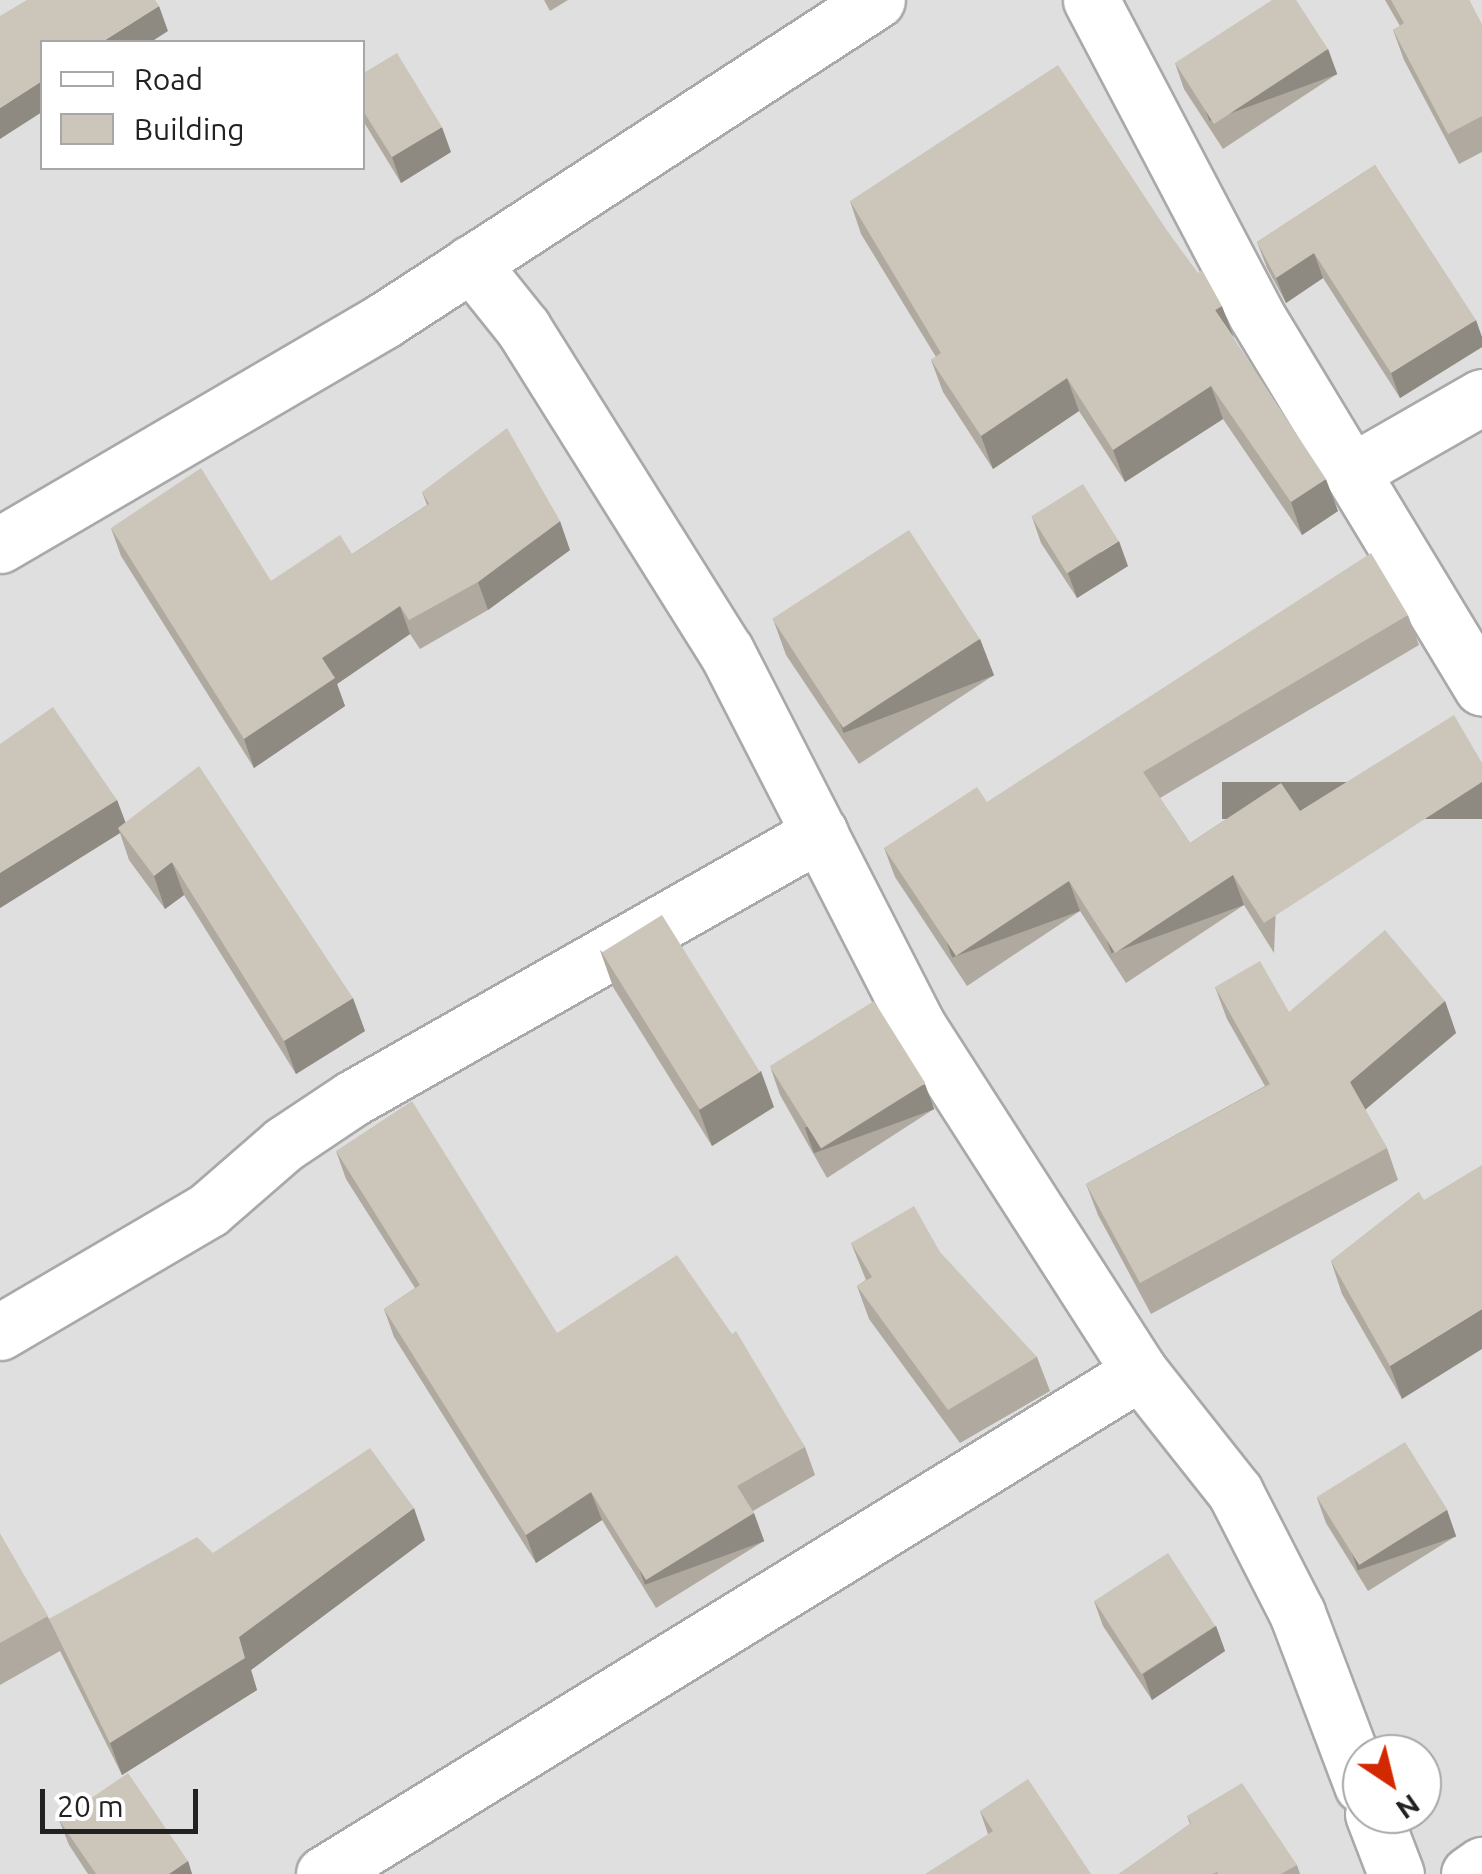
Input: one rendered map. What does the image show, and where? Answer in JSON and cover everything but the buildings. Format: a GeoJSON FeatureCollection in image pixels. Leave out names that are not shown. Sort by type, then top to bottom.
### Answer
{"type":"FeatureCollection","features":[{"type":"Feature","properties":{"kind":"street"},"geometry":{"type":"LineString","coordinates":[[0,545],[470,263],[877,0]]}},
{"type":"Feature","properties":{"kind":"street"},"geometry":{"type":"LineString","coordinates":[[1090,0],[1255,313],[1482,688]]}},
{"type":"Feature","properties":{"kind":"street"},"geometry":{"type":"LineString","coordinates":[[470,263],[523,328],[726,651],[916,1023],[1140,1372],[1235,1492],[1297,1613],[1343,1734]]}},
{"type":"Feature","properties":{"kind":"street"},"geometry":{"type":"LineString","coordinates":[[1351,472],[1482,396]]}},
{"type":"Feature","properties":{"kind":"street"},"geometry":{"type":"LineString","coordinates":[[0,1332],[208,1210],[284,1144],[369,1089],[820,833]]}},
{"type":"Feature","properties":{"kind":"street"},"geometry":{"type":"LineString","coordinates":[[324,1874],[1140,1372]]}},
{"type":"Feature","properties":{"kind":"street"},"geometry":{"type":"LineString","coordinates":[[1381,1834],[1396,1874]]}},
{"type":"Feature","properties":{"kind":"street"},"geometry":{"type":"LineString","coordinates":[[1469,1874],[1482,1866]]}},
{"type":"Feature","properties":{"kind":"shaded area"},"geometry":{"type":"Polygon","coordinates":[[[0,0],[1482,0],[1482,1874],[0,1874],[0,0]]]}}]}
